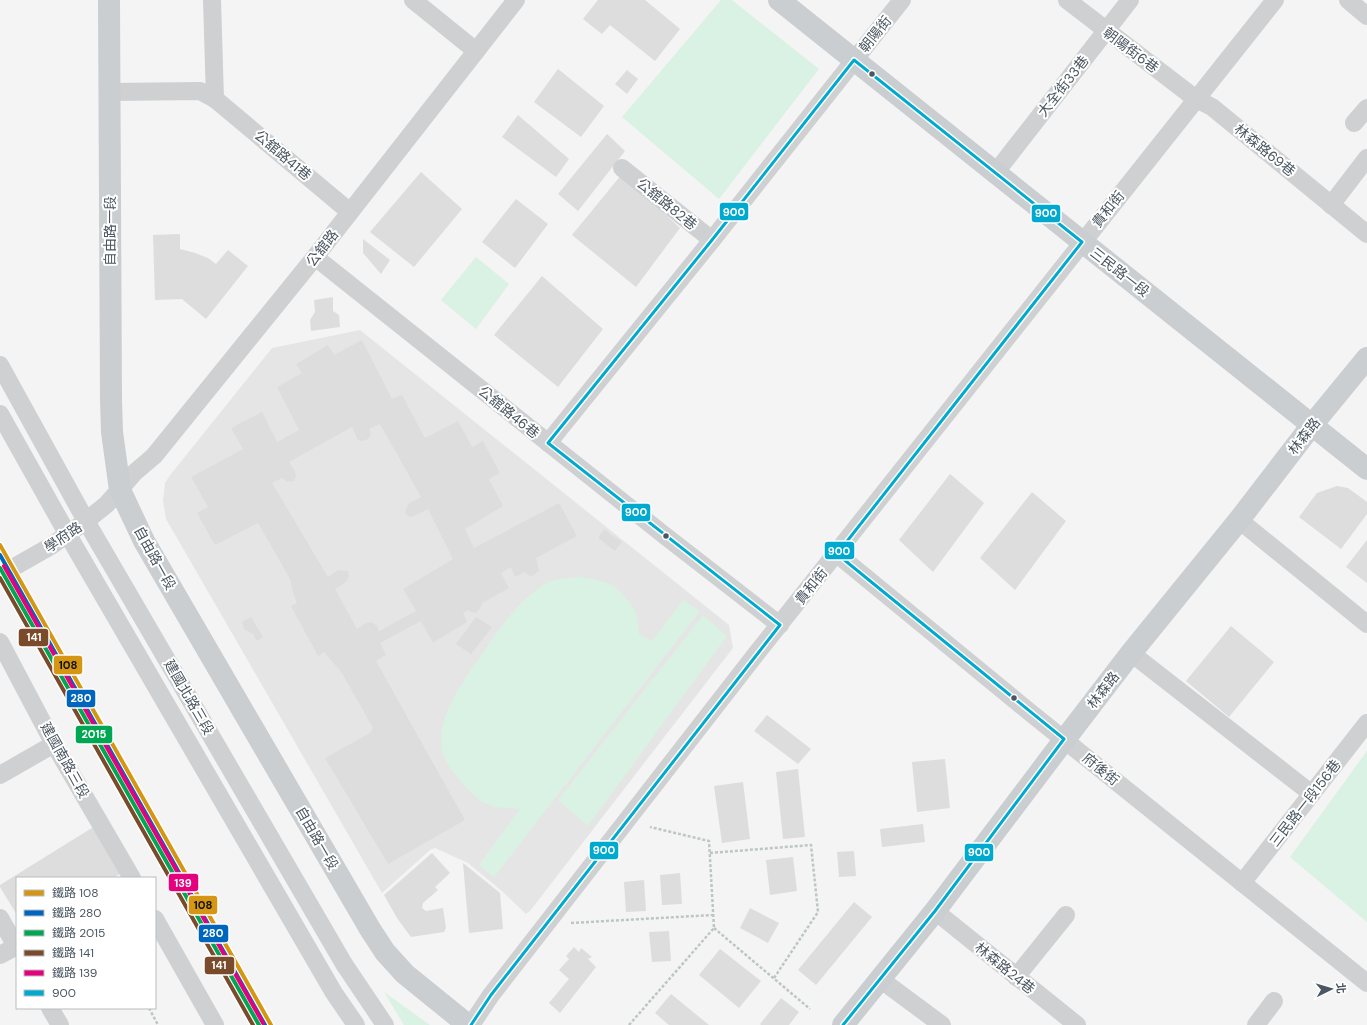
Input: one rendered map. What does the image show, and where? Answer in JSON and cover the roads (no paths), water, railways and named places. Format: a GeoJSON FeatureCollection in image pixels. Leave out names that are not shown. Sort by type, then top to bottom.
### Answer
{"type":"FeatureCollection","features":[{"type":"Feature","properties":{"kind":"main road","name":"自由路一段"},"geometry":{"type":"LineString","coordinates":[[109,0],[111,400],[112,432],[120,490],[144,541],[370,929],[385,952],[405,974],[468,1025]]}},
{"type":"Feature","properties":{"kind":"main road","name":"三民路一段"},"geometry":{"type":"LineString","coordinates":[[779,0],[1367,469]]}},
{"type":"Feature","properties":{"kind":"main road","name":"林森路"},"geometry":{"type":"LineString","coordinates":[[843,1025],[934,911],[1131,653],[1239,520],[1312,425],[1367,358]]}},
{"type":"Feature","properties":{"kind":"street"},"geometry":{"type":"LineString","coordinates":[[212,0],[215,99]]}},
{"type":"Feature","properties":{"kind":"street"},"geometry":{"type":"LineString","coordinates":[[414,0],[476,51]]}},
{"type":"Feature","properties":{"kind":"street","name":"公舘路"},"geometry":{"type":"LineString","coordinates":[[120,490],[134,473],[154,456],[315,257],[516,0]]}},
{"type":"Feature","properties":{"kind":"street","name":"朝陽街"},"geometry":{"type":"LineString","coordinates":[[548,443],[712,240],[902,0]]}},
{"type":"Feature","properties":{"kind":"street","name":"朝陽街6巷"},"geometry":{"type":"LineString","coordinates":[[1067,0],[1196,99]]}},
{"type":"Feature","properties":{"kind":"street","name":"大全街33巷"},"geometry":{"type":"LineString","coordinates":[[996,172],[1130,0]]}},
{"type":"Feature","properties":{"kind":"street","name":"貴和街"},"geometry":{"type":"LineString","coordinates":[[472,1025],[491,995],[780,625],[1275,0]]}},
{"type":"Feature","properties":{"kind":"street"},"geometry":{"type":"LineString","coordinates":[[1348,0],[1367,16]]}},
{"type":"Feature","properties":{"kind":"street","name":"公舘路41巷"},"geometry":{"type":"LineString","coordinates":[[110,92],[200,91],[215,99],[350,212]]}},
{"type":"Feature","properties":{"kind":"street","name":"林森路69巷"},"geometry":{"type":"LineString","coordinates":[[1196,99],[1212,106],[1367,234]]}},
{"type":"Feature","properties":{"kind":"street"},"geometry":{"type":"LineString","coordinates":[[1354,123],[1367,108]]}},
{"type":"Feature","properties":{"kind":"street"},"geometry":{"type":"LineString","coordinates":[[1332,205],[1367,158]]}},
{"type":"Feature","properties":{"kind":"street","name":"公舘路82巷"},"geometry":{"type":"LineString","coordinates":[[622,168],[712,240]]}},
{"type":"Feature","properties":{"kind":"street","name":"公舘路46巷"},"geometry":{"type":"LineString","coordinates":[[315,257],[664,535],[780,625]]}},
{"type":"Feature","properties":{"kind":"street","name":"建國北路三段"},"geometry":{"type":"LineString","coordinates":[[0,365],[86,521],[344,964],[385,1025]]}},
{"type":"Feature","properties":{"kind":"street","name":"建國北路三段"},"geometry":{"type":"LineString","coordinates":[[0,414],[68,535],[334,993],[356,1025]]}},
{"type":"Feature","properties":{"kind":"street","name":"學府路"},"geometry":{"type":"LineString","coordinates":[[0,575],[68,535],[107,504],[120,490]]}},
{"type":"Feature","properties":{"kind":"street"},"geometry":{"type":"LineString","coordinates":[[1239,520],[1367,624]]}},
{"type":"Feature","properties":{"kind":"street","name":"府後街"},"geometry":{"type":"LineString","coordinates":[[837,554],[1367,983]]}},
{"type":"Feature","properties":{"kind":"street","name":"建國南路三段"},"geometry":{"type":"LineString","coordinates":[[0,642],[54,744],[131,877]]}},
{"type":"Feature","properties":{"kind":"street"},"geometry":{"type":"LineString","coordinates":[[1131,653],[1312,794]]}},
{"type":"Feature","properties":{"kind":"street","name":"三民路一段156巷"},"geometry":{"type":"LineString","coordinates":[[1242,883],[1367,723]]}},
{"type":"Feature","properties":{"kind":"street"},"geometry":{"type":"LineString","coordinates":[[0,775],[54,744]]}},
{"type":"Feature","properties":{"kind":"street","name":"林森路24巷"},"geometry":{"type":"LineString","coordinates":[[934,911],[1077,1025]]}},
{"type":"Feature","properties":{"kind":"street"},"geometry":{"type":"LineString","coordinates":[[1016,977],[1066,914]]}},
{"type":"Feature","properties":{"kind":"street"},"geometry":{"type":"LineString","coordinates":[[0,918],[16,945]]}},
{"type":"Feature","properties":{"kind":"street"},"geometry":{"type":"LineString","coordinates":[[156,921],[215,1025]]}},
{"type":"Feature","properties":{"kind":"street"},"geometry":{"type":"LineString","coordinates":[[0,955],[16,947]]}},
{"type":"Feature","properties":{"kind":"street"},"geometry":{"type":"LineString","coordinates":[[880,979],[942,1025]]}},
{"type":"Feature","properties":{"kind":"street"},"geometry":{"type":"LineString","coordinates":[[1256,1025],[1274,1001]]}},
{"type":"Feature","properties":{"kind":"street"},"geometry":{"type":"LineString","coordinates":[[51,1009],[60,1025]]}},
{"type":"Feature","properties":{"kind":"rail line","name":"108"},"geometry":{"type":"LineString","coordinates":[[0,545],[271,1025]]}},
{"type":"Feature","properties":{"kind":"rail line","name":"280"},"geometry":{"type":"LineString","coordinates":[[0,555],[265,1025]]}},
{"type":"Feature","properties":{"kind":"rail line","name":"139"},"geometry":{"type":"LineString","coordinates":[[4,566],[263,1023]]}},
{"type":"Feature","properties":{"kind":"rail line","name":"2015"},"geometry":{"type":"LineString","coordinates":[[0,568],[259,1025]]}},
{"type":"Feature","properties":{"kind":"rail line","name":"141"},"geometry":{"type":"LineString","coordinates":[[0,578],[253,1025]]}}]}
